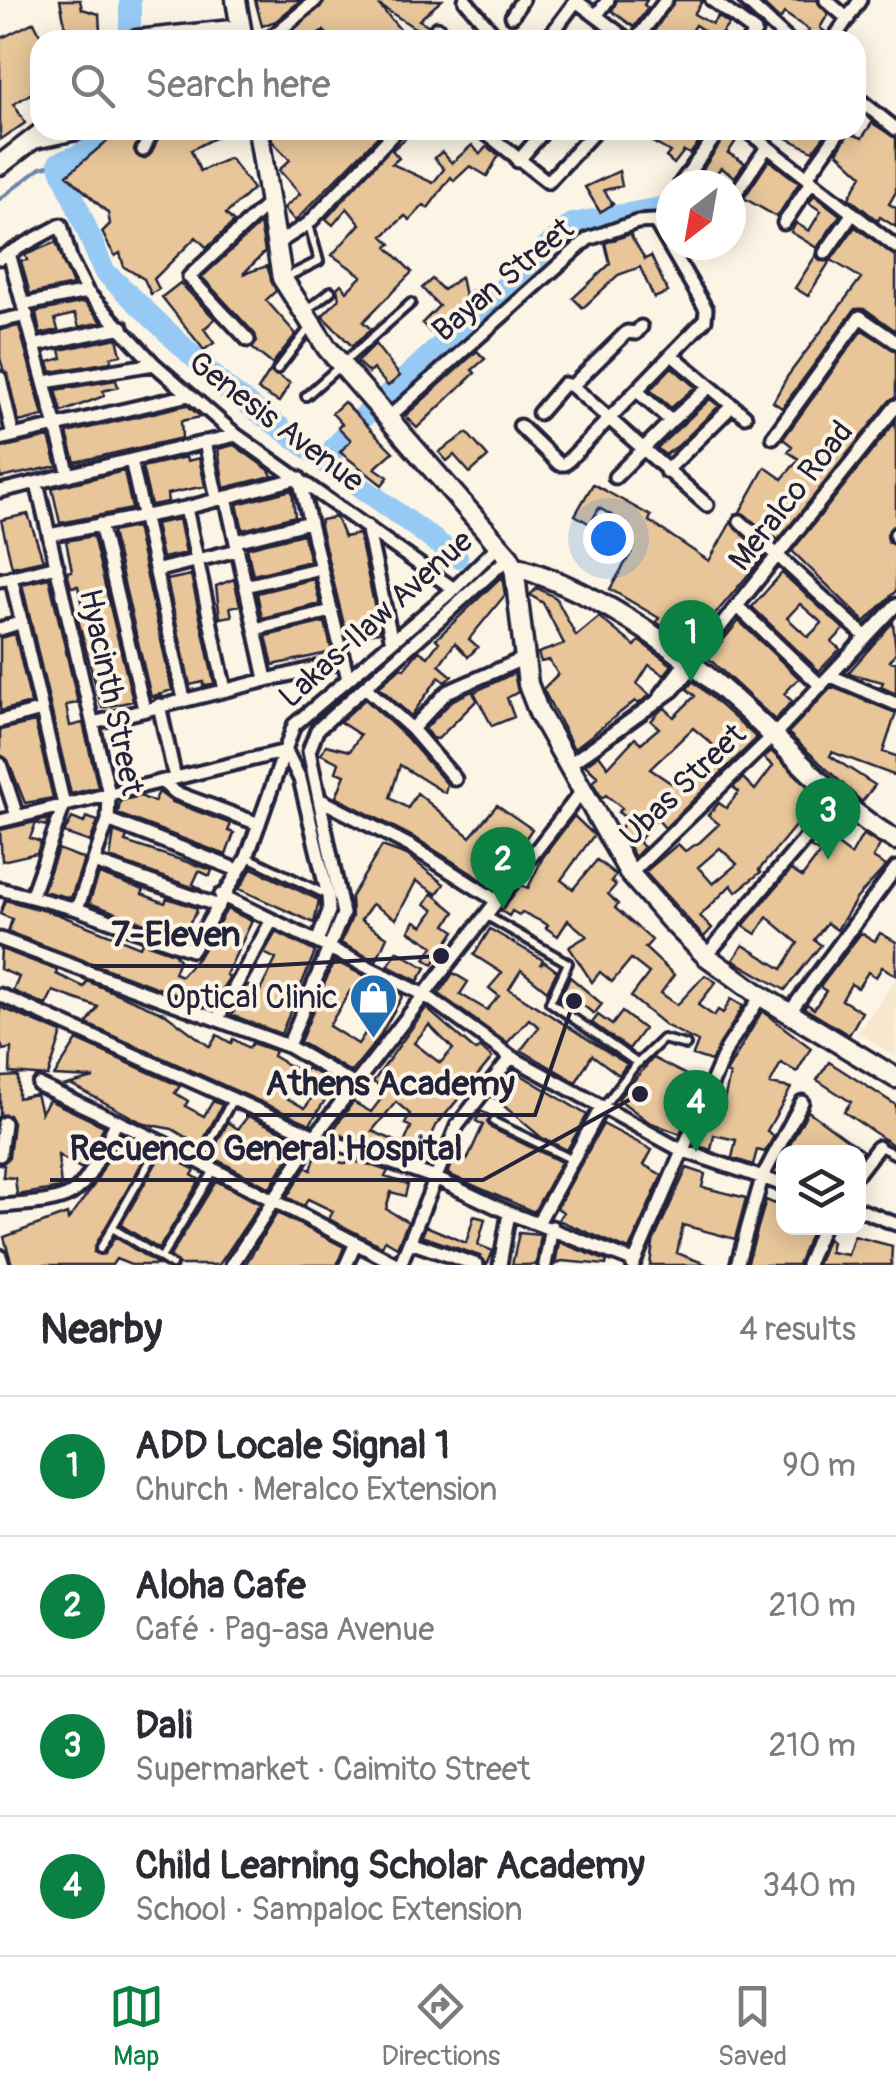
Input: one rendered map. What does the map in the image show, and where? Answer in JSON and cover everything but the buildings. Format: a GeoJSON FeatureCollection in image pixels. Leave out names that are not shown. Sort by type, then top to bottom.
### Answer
{"type":"FeatureCollection","features":[{"type":"Feature","properties":{"kind":"main road"},"geometry":{"type":"LineString","coordinates":[[236,0],[241,30]]}},
{"type":"Feature","properties":{"kind":"main road"},"geometry":{"type":"LineString","coordinates":[[0,165],[33,140]]}},
{"type":"Feature","properties":{"kind":"main road"},"geometry":{"type":"LineString","coordinates":[[260,140],[282,278],[306,319],[507,556],[591,595],[690,665],[774,736],[838,800],[896,840]]}},
{"type":"Feature","properties":{"kind":"main road"},"geometry":{"type":"LineString","coordinates":[[507,556],[528,684],[539,713],[630,874],[706,956],[761,996],[896,1078]]}},
{"type":"Feature","properties":{"kind":"street"},"geometry":{"type":"LineString","coordinates":[[280,30],[316,0]]}},
{"type":"Feature","properties":{"kind":"street"},"geometry":{"type":"LineString","coordinates":[[465,0],[490,30]]}},
{"type":"Feature","properties":{"kind":"street"},"geometry":{"type":"LineString","coordinates":[[512,16],[522,0]]}},
{"type":"Feature","properties":{"kind":"street"},"geometry":{"type":"LineString","coordinates":[[554,30],[576,0],[608,30]]}},
{"type":"Feature","properties":{"kind":"street"},"geometry":{"type":"LineString","coordinates":[[596,16],[608,0]]}},
{"type":"Feature","properties":{"kind":"street"},"geometry":{"type":"LineString","coordinates":[[644,30],[666,0]]}},
{"type":"Feature","properties":{"kind":"street"},"geometry":{"type":"LineString","coordinates":[[712,0],[745,30]]}},
{"type":"Feature","properties":{"kind":"street"},"geometry":{"type":"LineString","coordinates":[[745,0],[777,30]]}},
{"type":"Feature","properties":{"kind":"street"},"geometry":{"type":"LineString","coordinates":[[826,0],[848,19]]}},
{"type":"Feature","properties":{"kind":"street"},"geometry":{"type":"LineString","coordinates":[[840,30],[860,0]]}},
{"type":"Feature","properties":{"kind":"street"},"geometry":{"type":"LineString","coordinates":[[866,107],[896,128]]}},
{"type":"Feature","properties":{"kind":"street"},"geometry":{"type":"LineString","coordinates":[[143,150],[148,140]]}},
{"type":"Feature","properties":{"kind":"street"},"geometry":{"type":"LineString","coordinates":[[276,244],[308,224],[388,140]]}},
{"type":"Feature","properties":{"kind":"street"},"geometry":{"type":"LineString","coordinates":[[497,140],[544,181],[551,181],[587,140]]}},
{"type":"Feature","properties":{"kind":"street"},"geometry":{"type":"LineString","coordinates":[[518,161],[536,140]]}},
{"type":"Feature","properties":{"kind":"street"},"geometry":{"type":"LineString","coordinates":[[691,170],[713,140]]}},
{"type":"Feature","properties":{"kind":"street"},"geometry":{"type":"LineString","coordinates":[[759,140],[896,246]]}},
{"type":"Feature","properties":{"kind":"street"},"geometry":{"type":"LineString","coordinates":[[784,222],[834,140]]}},
{"type":"Feature","properties":{"kind":"street"},"geometry":{"type":"LineString","coordinates":[[746,178],[767,146]]}},
{"type":"Feature","properties":{"kind":"street"},"geometry":{"type":"LineString","coordinates":[[248,340],[189,277],[270,202]]}},
{"type":"Feature","properties":{"kind":"street"},"geometry":{"type":"LineString","coordinates":[[825,253],[853,213]]}},
{"type":"Feature","properties":{"kind":"street"},"geometry":{"type":"LineString","coordinates":[[520,426],[562,465],[672,355],[707,314],[655,221]]}},
{"type":"Feature","properties":{"kind":"street","name":"Bayan Street"},"geometry":{"type":"LineString","coordinates":[[388,418],[588,239],[638,222],[655,221]]}},
{"type":"Feature","properties":{"kind":"street","name":"Genesis Avenue"},"geometry":{"type":"LineString","coordinates":[[5,255],[61,225],[71,261],[87,292],[154,364],[236,435],[454,589]]}},
{"type":"Feature","properties":{"kind":"street"},"geometry":{"type":"LineString","coordinates":[[5,255],[37,345],[69,475]]}},
{"type":"Feature","properties":{"kind":"street"},"geometry":{"type":"LineString","coordinates":[[0,321],[26,309],[87,292]]}},
{"type":"Feature","properties":{"kind":"street"},"geometry":{"type":"LineString","coordinates":[[773,437],[860,317],[896,342]]}},
{"type":"Feature","properties":{"kind":"street"},"geometry":{"type":"LineString","coordinates":[[37,345],[122,326]]}},
{"type":"Feature","properties":{"kind":"street"},"geometry":{"type":"LineString","coordinates":[[572,386],[626,332],[636,333],[641,327]]}},
{"type":"Feature","properties":{"kind":"street"},"geometry":{"type":"LineString","coordinates":[[672,355],[745,416]]}},
{"type":"Feature","properties":{"kind":"street"},"geometry":{"type":"LineString","coordinates":[[45,382],[154,364]]}},
{"type":"Feature","properties":{"kind":"street"},"geometry":{"type":"LineString","coordinates":[[0,378],[7,438],[189,395]]}},
{"type":"Feature","properties":{"kind":"street"},"geometry":{"type":"LineString","coordinates":[[539,413],[564,384],[572,386],[707,505]]}},
{"type":"Feature","properties":{"kind":"street"},"geometry":{"type":"LineString","coordinates":[[615,477],[708,386]]}},
{"type":"Feature","properties":{"kind":"street"},"geometry":{"type":"LineString","coordinates":[[637,391],[672,421]]}},
{"type":"Feature","properties":{"kind":"street"},"geometry":{"type":"LineString","coordinates":[[666,471],[732,406]]}},
{"type":"Feature","properties":{"kind":"street","name":"Meralco Road"},"geometry":{"type":"LineString","coordinates":[[567,766],[672,690],[896,406]]}},
{"type":"Feature","properties":{"kind":"street"},"geometry":{"type":"LineString","coordinates":[[0,492],[236,435]]}},
{"type":"Feature","properties":{"kind":"street"},"geometry":{"type":"LineString","coordinates":[[205,442],[236,546],[266,679]]}},
{"type":"Feature","properties":{"kind":"street"},"geometry":{"type":"LineString","coordinates":[[130,460],[184,699]]}},
{"type":"Feature","properties":{"kind":"street"},"geometry":{"type":"LineString","coordinates":[[49,535],[186,508],[299,478],[348,679]]}},
{"type":"Feature","properties":{"kind":"street","name":"Hyacinth Street"},"geometry":{"type":"LineString","coordinates":[[37,482],[108,794],[108,820],[78,909]]}},
{"type":"Feature","properties":{"kind":"street"},"geometry":{"type":"LineString","coordinates":[[186,508],[225,690]]}},
{"type":"Feature","properties":{"kind":"street"},"geometry":{"type":"LineString","coordinates":[[155,571],[310,522]]}},
{"type":"Feature","properties":{"kind":"street"},"geometry":{"type":"LineString","coordinates":[[740,522],[866,637]]}},
{"type":"Feature","properties":{"kind":"street"},"geometry":{"type":"LineString","coordinates":[[100,524],[144,709]]}},
{"type":"Feature","properties":{"kind":"street"},"geometry":{"type":"LineString","coordinates":[[367,526],[392,642]]}},
{"type":"Feature","properties":{"kind":"street"},"geometry":{"type":"LineString","coordinates":[[288,1046],[343,914],[309,751],[317,730],[507,556]]}},
{"type":"Feature","properties":{"kind":"street","name":"Lakas-Ilaw Avenue"},"geometry":{"type":"LineString","coordinates":[[78,909],[192,950],[218,900],[247,857],[294,725],[454,589],[507,556]]}},
{"type":"Feature","properties":{"kind":"street"},"geometry":{"type":"LineString","coordinates":[[31,897],[64,805],[22,622],[6,579],[56,566]]}},
{"type":"Feature","properties":{"kind":"street"},"geometry":{"type":"LineString","coordinates":[[245,586],[321,568]]}},
{"type":"Feature","properties":{"kind":"street","name":"Ubas Street"},"geometry":{"type":"LineString","coordinates":[[630,874],[774,736],[866,637],[891,619],[896,605]]}},
{"type":"Feature","properties":{"kind":"street"},"geometry":{"type":"LineString","coordinates":[[738,607],[826,681],[896,704]]}},
{"type":"Feature","properties":{"kind":"street"},"geometry":{"type":"LineString","coordinates":[[255,628],[332,611]]}},
{"type":"Feature","properties":{"kind":"street"},"geometry":{"type":"LineString","coordinates":[[0,629],[22,622]]}},
{"type":"Feature","properties":{"kind":"street"},"geometry":{"type":"LineString","coordinates":[[412,729],[447,692],[525,658]]}},
{"type":"Feature","properties":{"kind":"street"},"geometry":{"type":"LineString","coordinates":[[94,723],[344,661]]}},
{"type":"Feature","properties":{"kind":"street"},"geometry":{"type":"LineString","coordinates":[[365,687],[412,729],[456,779]]}},
{"type":"Feature","properties":{"kind":"street"},"geometry":{"type":"LineString","coordinates":[[159,706],[169,780],[183,796],[259,824]]}},
{"type":"Feature","properties":{"kind":"street"},"geometry":{"type":"LineString","coordinates":[[0,721],[42,710]]}},
{"type":"Feature","properties":{"kind":"street"},"geometry":{"type":"LineString","coordinates":[[0,821],[286,751],[300,780],[328,896],[329,910],[317,942]]}},
{"type":"Feature","properties":{"kind":"street"},"geometry":{"type":"LineString","coordinates":[[0,764],[17,816]]}},
{"type":"Feature","properties":{"kind":"street"},"geometry":{"type":"LineString","coordinates":[[232,1265],[314,1136],[582,791]]}},
{"type":"Feature","properties":{"kind":"street"},"geometry":{"type":"LineString","coordinates":[[319,799],[412,847],[498,901]]}},
{"type":"Feature","properties":{"kind":"street"},"geometry":{"type":"LineString","coordinates":[[706,956],[838,800]]}},
{"type":"Feature","properties":{"kind":"street"},"geometry":{"type":"LineString","coordinates":[[108,820],[238,870]]}},
{"type":"Feature","properties":{"kind":"street"},"geometry":{"type":"LineString","coordinates":[[94,862],[272,920],[424,995],[512,1056],[681,1150],[776,1182]]}},
{"type":"Feature","properties":{"kind":"street"},"geometry":{"type":"LineString","coordinates":[[788,1013],[896,868]]}},
{"type":"Feature","properties":{"kind":"street"},"geometry":{"type":"LineString","coordinates":[[0,889],[78,909]]}},
{"type":"Feature","properties":{"kind":"street"},"geometry":{"type":"LineString","coordinates":[[218,1018],[272,920]]}},
{"type":"Feature","properties":{"kind":"street"},"geometry":{"type":"LineString","coordinates":[[0,939],[288,1046],[355,1084]]}},
{"type":"Feature","properties":{"kind":"street"},"geometry":{"type":"LineString","coordinates":[[0,996],[314,1136],[433,1176],[508,1213],[633,1263],[727,1048],[761,996]]}},
{"type":"Feature","properties":{"kind":"street"},"geometry":{"type":"LineString","coordinates":[[40,1085],[161,1142],[399,1265],[457,1126],[512,1056]]}},
{"type":"Feature","properties":{"kind":"street"},"geometry":{"type":"LineString","coordinates":[[737,1265],[762,1178],[802,1102]]}},
{"type":"Feature","properties":{"kind":"street"},"geometry":{"type":"LineString","coordinates":[[538,1223],[601,1108]]}},
{"type":"Feature","properties":{"kind":"street"},"geometry":{"type":"LineString","coordinates":[[0,1206],[70,1198],[81,1189],[117,1121]]}},
{"type":"Feature","properties":{"kind":"street"},"geometry":{"type":"LineString","coordinates":[[0,1155],[4,1122]]}},
{"type":"Feature","properties":{"kind":"street"},"geometry":{"type":"LineString","coordinates":[[866,1162],[878,1146]]}},
{"type":"Feature","properties":{"kind":"street"},"geometry":{"type":"LineString","coordinates":[[500,1265],[508,1213]]}},
{"type":"Feature","properties":{"kind":"street"},"geometry":{"type":"LineString","coordinates":[[866,1213],[896,1224]]}},
{"type":"Feature","properties":{"kind":"street"},"geometry":{"type":"LineString","coordinates":[[545,1265],[552,1228]]}},
{"type":"Feature","properties":{"kind":"street"},"geometry":{"type":"LineString","coordinates":[[807,1265],[819,1235]]}},
{"type":"Feature","properties":{"kind":"street"},"geometry":{"type":"LineString","coordinates":[[410,1242],[476,1265]]}},
{"type":"Feature","properties":{"kind":"street"},"geometry":{"type":"LineString","coordinates":[[346,1265],[355,1245]]}},
{"type":"Feature","properties":{"kind":"street"},"geometry":{"type":"LineString","coordinates":[[0,1256],[3,1265]]}},
{"type":"Feature","properties":{"kind":"lane"},"geometry":{"type":"LineString","coordinates":[[282,278],[295,276],[319,261],[308,224]]}},
{"type":"Feature","properties":{"kind":"lane"},"geometry":{"type":"LineString","coordinates":[[276,370],[306,319],[331,290]]}},
{"type":"Feature","properties":{"kind":"lane"},"geometry":{"type":"LineString","coordinates":[[306,396],[411,303]]}},
{"type":"Feature","properties":{"kind":"lane"},"geometry":{"type":"LineString","coordinates":[[247,857],[328,896]]}},
{"type":"Feature","properties":{"kind":"lane"},"geometry":{"type":"LineString","coordinates":[[486,916],[568,963],[550,1002],[637,1063]]}},
{"type":"Feature","properties":{"kind":"lane"},"geometry":{"type":"LineString","coordinates":[[601,1108],[637,1063],[663,1039],[686,1045]]}},
{"type":"Feature","properties":{"kind":"lane"},"geometry":{"type":"LineString","coordinates":[[199,1162],[232,1100]]}},
{"type":"Feature","properties":{"kind":"lane"},"geometry":{"type":"LineString","coordinates":[[494,1122],[572,1160]]}},
{"type":"Feature","properties":{"kind":"lane"},"geometry":{"type":"LineString","coordinates":[[100,1249],[161,1142]]}},
{"type":"Feature","properties":{"kind":"lane"},"geometry":{"type":"LineString","coordinates":[[878,1146],[896,1155]]}},
{"type":"Feature","properties":{"kind":"lane"},"geometry":{"type":"LineString","coordinates":[[161,1258],[214,1170]]}},
{"type":"Feature","properties":{"kind":"lane"},"geometry":{"type":"LineString","coordinates":[[114,1229],[172,1265]]}},
{"type":"Feature","properties":{"kind":"shaded area"},"geometry":{"type":"Polygon","coordinates":[[[896,978],[896,1057],[858,1032],[896,978]]]}},
{"type":"Feature","properties":{"kind":"waterway"},"geometry":{"type":"LineString","coordinates":[[130,0],[130,30]]}},
{"type":"Feature","properties":{"kind":"waterway"},"geometry":{"type":"LineString","coordinates":[[96,140],[80,155],[59,163],[104,271],[226,388],[457,557]]}},
{"type":"Feature","properties":{"kind":"waterway"},"geometry":{"type":"LineString","coordinates":[[0,199],[40,168],[59,163]]}},
{"type":"Feature","properties":{"kind":"waterway"},"geometry":{"type":"LineString","coordinates":[[382,400],[572,224],[656,209]]}},
{"type":"Feature","properties":{"kind":"waterway"},"geometry":{"type":"LineString","coordinates":[[327,464],[334,448],[371,409]]}},
{"type":"Feature","properties":{"kind":"place","name":"ADD Locale Signal 1"},"geometry":{"type":"Point","coordinates":[691,682]}},
{"type":"Feature","properties":{"kind":"place","name":"Dali"},"geometry":{"type":"Point","coordinates":[828,860]}},
{"type":"Feature","properties":{"kind":"place","name":"Aloha Cafe"},"geometry":{"type":"Point","coordinates":[503,909]}},
{"type":"Feature","properties":{"kind":"place","name":"7-Eleven"},"geometry":{"type":"Point","coordinates":[441,956]}},
{"type":"Feature","properties":{"kind":"place","name":"Athens Academy"},"geometry":{"type":"Point","coordinates":[574,1001]}},
{"type":"Feature","properties":{"kind":"place","name":"Optical Clinic"},"geometry":{"type":"Point","coordinates":[373,1040]}},
{"type":"Feature","properties":{"kind":"place","name":"Recuenco General Hospital"},"geometry":{"type":"Point","coordinates":[640,1094]}},
{"type":"Feature","properties":{"kind":"place","name":"Child Learning Scholar Academy"},"geometry":{"type":"Point","coordinates":[696,1152]}}]}
